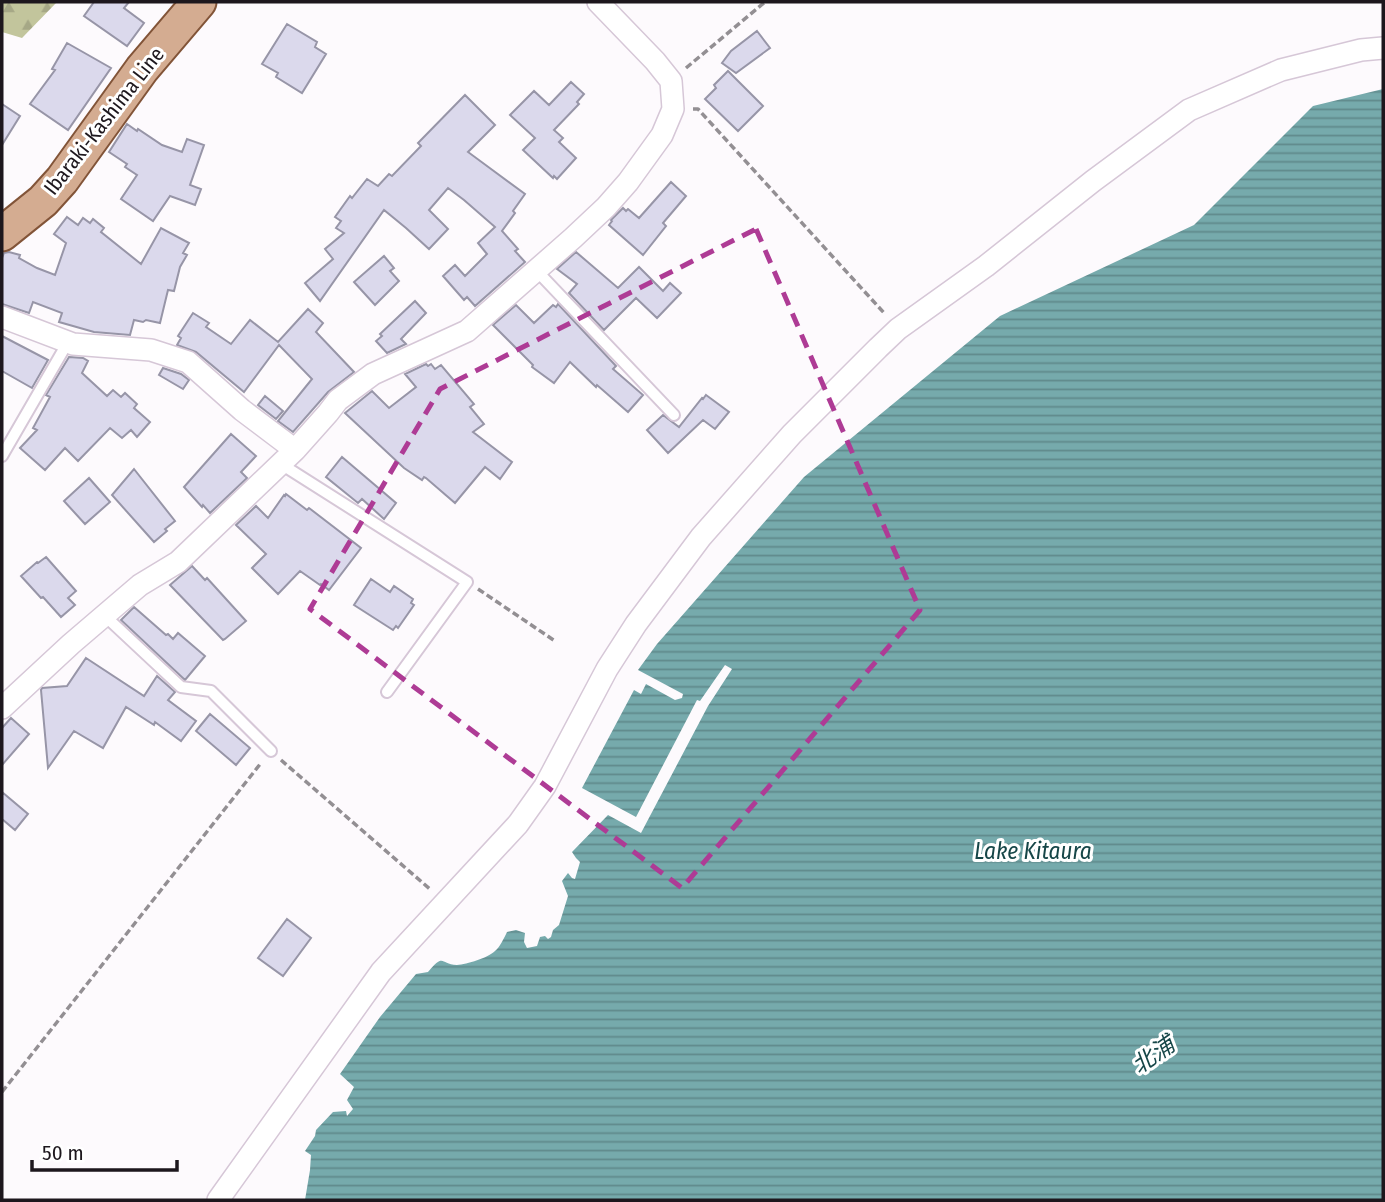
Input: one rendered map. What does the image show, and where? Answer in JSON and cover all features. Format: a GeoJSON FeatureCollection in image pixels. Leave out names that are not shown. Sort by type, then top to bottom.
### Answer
{"type":"FeatureCollection","features":[{"type":"Feature","properties":{"kind":"main road","name":"Ibaraki-Kashima Line"},"geometry":{"type":"LineString","coordinates":[[2,234],[43,201],[62,180],[142,69],[199,2]]}},
{"type":"Feature","properties":{"kind":"street"},"geometry":{"type":"LineString","coordinates":[[2,708],[140,585],[178,562],[288,457],[338,400],[373,373],[467,331],[606,207],[656,144],[673,109],[671,80],[598,2]]}},
{"type":"Feature","properties":{"kind":"street"},"geometry":{"type":"LineString","coordinates":[[218,1200],[381,972],[518,824],[545,786],[607,668],[701,537],[792,434],[898,328],[986,266],[1093,181],[1189,110],[1281,70],[1361,50],[1383,48]]}},
{"type":"Feature","properties":{"kind":"street"},"geometry":{"type":"LineString","coordinates":[[2,317],[73,344],[151,350],[188,362],[242,410],[288,457]]}},
{"type":"Feature","properties":{"kind":"lane"},"geometry":{"type":"LineString","coordinates":[[535,270],[674,415]]}},
{"type":"Feature","properties":{"kind":"lane"},"geometry":{"type":"LineString","coordinates":[[2,456],[68,342]]}},
{"type":"Feature","properties":{"kind":"lane"},"geometry":{"type":"LineString","coordinates":[[288,457],[467,582],[387,692]]}},
{"type":"Feature","properties":{"kind":"lane"},"geometry":{"type":"LineString","coordinates":[[104,615],[181,687],[211,691],[271,751]]}},
{"type":"Feature","properties":{"kind":"path"},"geometry":{"type":"LineString","coordinates":[[671,80],[765,2]]}},
{"type":"Feature","properties":{"kind":"path"},"geometry":{"type":"LineString","coordinates":[[673,109],[698,108],[898,328]]}},
{"type":"Feature","properties":{"kind":"path"},"geometry":{"type":"LineString","coordinates":[[467,582],[555,641]]}},
{"type":"Feature","properties":{"kind":"path"},"geometry":{"type":"LineString","coordinates":[[2,1092],[271,751],[446,903]]}},
{"type":"Feature","properties":{"kind":"highlighted area"},"geometry":{"type":"Polygon","coordinates":[[[756,229],[920,610],[682,888],[310,609],[440,389],[756,229]]]}},
{"type":"Feature","properties":{"kind":"green space"},"geometry":{"type":"Polygon","coordinates":[[[2,2],[57,2],[22,38],[2,32],[2,2]]]}},
{"type":"Feature","properties":{"kind":"water","name":"Lake Kitaura"},"geometry":{"type":"Polygon","coordinates":[[[1383,89],[1383,1200],[305,1200],[311,1155],[305,1151],[316,1130],[333,1112],[346,1111],[347,1116],[353,1109],[347,1100],[354,1087],[340,1074],[380,1017],[416,974],[428,972],[440,961],[457,965],[488,956],[499,947],[507,932],[516,930],[525,933],[524,942],[527,948],[537,946],[540,937],[545,936],[548,939],[559,925],[568,896],[562,881],[568,873],[575,879],[580,862],[572,852],[608,815],[641,833],[708,706],[732,669],[725,665],[700,701],[697,700],[636,817],[582,788],[634,690],[641,694],[646,684],[675,700],[682,698],[683,694],[638,670],[657,644],[804,477],[1000,316],[1194,225],[1313,106],[1383,89]]]}},
{"type":"Feature","properties":{"kind":"building"},"geometry":{"type":"Polygon","coordinates":[[[94,2],[129,2],[124,8],[144,23],[127,46],[84,16],[94,2]]]}},
{"type":"Feature","properties":{"kind":"building"},"geometry":{"type":"Polygon","coordinates":[[[287,24],[317,42],[315,47],[326,54],[302,93],[276,77],[278,73],[262,64],[287,24]]]}},
{"type":"Feature","properties":{"kind":"building"},"geometry":{"type":"Polygon","coordinates":[[[757,31],[770,48],[736,73],[722,63],[731,51],[757,31]]]}},
{"type":"Feature","properties":{"kind":"building"},"geometry":{"type":"Polygon","coordinates":[[[67,43],[111,68],[68,130],[30,104],[55,70],[52,69],[67,43]]]}},
{"type":"Feature","properties":{"kind":"building"},"geometry":{"type":"Polygon","coordinates":[[[728,71],[763,106],[738,131],[705,99],[728,71]]]}},
{"type":"Feature","properties":{"kind":"building"},"geometry":{"type":"Polygon","coordinates":[[[571,82],[584,94],[577,102],[579,104],[554,130],[563,138],[559,142],[576,158],[557,179],[523,150],[535,138],[510,115],[534,91],[549,105],[571,82]]]}},
{"type":"Feature","properties":{"kind":"building"},"geometry":{"type":"Polygon","coordinates":[[[465,95],[495,125],[468,152],[525,194],[502,231],[518,249],[515,251],[525,262],[475,306],[467,297],[464,300],[443,276],[455,265],[465,276],[487,254],[478,243],[495,227],[448,188],[429,210],[448,229],[429,249],[384,210],[320,301],[305,283],[333,259],[325,249],[344,233],[336,228],[341,221],[335,217],[367,179],[378,186],[389,174],[392,176],[421,146],[418,143],[465,95]]]}},
{"type":"Feature","properties":{"kind":"building"},"geometry":{"type":"Polygon","coordinates":[[[2,104],[20,116],[2,145],[2,104]]]}},
{"type":"Feature","properties":{"kind":"building"},"geometry":{"type":"Polygon","coordinates":[[[127,124],[162,145],[182,152],[187,139],[204,145],[190,185],[201,189],[195,205],[170,196],[153,221],[121,199],[137,175],[125,167],[127,164],[109,152],[127,124]]]}},
{"type":"Feature","properties":{"kind":"building"},"geometry":{"type":"Polygon","coordinates":[[[671,182],[686,196],[663,223],[666,226],[643,255],[609,225],[623,208],[639,218],[671,182]]]}},
{"type":"Feature","properties":{"kind":"building"},"geometry":{"type":"Polygon","coordinates":[[[67,217],[78,225],[83,218],[90,223],[93,219],[104,228],[101,232],[141,264],[161,228],[189,243],[183,253],[187,255],[180,267],[174,291],[168,290],[160,323],[134,320],[130,335],[94,332],[59,322],[62,313],[33,302],[29,313],[2,304],[4,253],[20,255],[19,258],[55,275],[66,243],[54,234],[67,217]]]}},
{"type":"Feature","properties":{"kind":"building"},"geometry":{"type":"Polygon","coordinates":[[[576,252],[618,288],[639,267],[663,291],[670,283],[681,293],[657,318],[636,298],[604,330],[569,293],[577,284],[557,269],[576,252]]]}},
{"type":"Feature","properties":{"kind":"building"},"geometry":{"type":"Polygon","coordinates":[[[384,256],[394,268],[390,271],[399,281],[375,305],[354,282],[384,256]]]}},
{"type":"Feature","properties":{"kind":"building"},"geometry":{"type":"Polygon","coordinates":[[[415,301],[426,313],[401,339],[406,344],[387,353],[376,341],[415,301]]]}},
{"type":"Feature","properties":{"kind":"building"},"geometry":{"type":"Polygon","coordinates":[[[558,304],[616,366],[613,369],[643,395],[628,412],[570,362],[554,383],[532,367],[493,325],[516,305],[534,323],[553,305],[556,307],[558,304]]]}},
{"type":"Feature","properties":{"kind":"building"},"geometry":{"type":"Polygon","coordinates":[[[308,309],[323,323],[316,332],[354,372],[328,392],[293,432],[278,421],[312,379],[279,345],[244,392],[196,352],[177,345],[181,338],[178,336],[193,313],[209,323],[206,327],[231,344],[250,320],[278,342],[308,309]]]}},
{"type":"Feature","properties":{"kind":"building"},"geometry":{"type":"Polygon","coordinates":[[[2,336],[48,360],[32,388],[2,371],[2,336]]]}},
{"type":"Feature","properties":{"kind":"building"},"geometry":{"type":"Polygon","coordinates":[[[69,357],[88,361],[82,373],[107,396],[113,390],[121,397],[125,393],[137,404],[134,408],[150,422],[137,437],[131,430],[122,438],[110,428],[78,461],[65,448],[45,470],[20,448],[37,430],[33,428],[50,397],[46,395],[69,357]]]}},
{"type":"Feature","properties":{"kind":"building"},"geometry":{"type":"Polygon","coordinates":[[[431,364],[435,369],[441,365],[474,404],[470,407],[484,424],[473,432],[512,462],[500,479],[485,467],[455,503],[426,478],[422,480],[404,468],[345,413],[372,391],[389,408],[416,387],[405,374],[431,364]]]}},
{"type":"Feature","properties":{"kind":"building"},"geometry":{"type":"Polygon","coordinates":[[[163,368],[189,380],[183,389],[159,375],[163,368]]]}},
{"type":"Feature","properties":{"kind":"building"},"geometry":{"type":"Polygon","coordinates":[[[706,395],[729,412],[715,429],[703,420],[668,453],[647,430],[663,415],[679,427],[706,395]]]}},
{"type":"Feature","properties":{"kind":"building"},"geometry":{"type":"Polygon","coordinates":[[[265,396],[283,411],[276,419],[258,405],[265,396]]]}},
{"type":"Feature","properties":{"kind":"building"},"geometry":{"type":"Polygon","coordinates":[[[231,434],[256,456],[241,472],[247,478],[210,513],[184,487],[231,434]]]}},
{"type":"Feature","properties":{"kind":"building"},"geometry":{"type":"Polygon","coordinates":[[[342,457],[396,503],[384,519],[362,499],[358,503],[326,477],[342,457]]]}},
{"type":"Feature","properties":{"kind":"building"},"geometry":{"type":"Polygon","coordinates":[[[134,469],[175,521],[154,542],[112,495],[134,469]]]}},
{"type":"Feature","properties":{"kind":"building"},"geometry":{"type":"Polygon","coordinates":[[[89,478],[110,502],[85,524],[64,501],[89,478]]]}},
{"type":"Feature","properties":{"kind":"building"},"geometry":{"type":"Polygon","coordinates":[[[286,494],[361,548],[329,590],[300,571],[278,594],[252,568],[266,554],[236,525],[256,506],[268,518],[286,494]]]}},
{"type":"Feature","properties":{"kind":"building"},"geometry":{"type":"Polygon","coordinates":[[[46,557],[76,591],[68,598],[75,605],[61,617],[21,576],[46,557]]]}},
{"type":"Feature","properties":{"kind":"building"},"geometry":{"type":"Polygon","coordinates":[[[192,566],[205,580],[207,578],[246,621],[223,640],[170,585],[192,566]]]}},
{"type":"Feature","properties":{"kind":"building"},"geometry":{"type":"Polygon","coordinates":[[[371,579],[390,592],[394,586],[413,599],[411,603],[414,605],[398,628],[396,626],[393,630],[354,605],[371,579]]]}},
{"type":"Feature","properties":{"kind":"building"},"geometry":{"type":"Polygon","coordinates":[[[134,607],[166,635],[173,639],[178,633],[205,656],[185,680],[121,620],[134,607]]]}},
{"type":"Feature","properties":{"kind":"building"},"geometry":{"type":"Polygon","coordinates":[[[86,658],[144,696],[157,676],[175,692],[168,700],[196,721],[181,741],[155,722],[154,725],[126,707],[103,748],[74,731],[48,768],[41,690],[67,686],[86,658]]]}},
{"type":"Feature","properties":{"kind":"building"},"geometry":{"type":"Polygon","coordinates":[[[210,714],[250,748],[236,765],[196,731],[210,714]]]}},
{"type":"Feature","properties":{"kind":"building"},"geometry":{"type":"Polygon","coordinates":[[[11,718],[29,734],[2,765],[2,728],[11,718]]]}},
{"type":"Feature","properties":{"kind":"building"},"geometry":{"type":"Polygon","coordinates":[[[2,792],[28,814],[15,830],[2,819],[2,792]]]}},
{"type":"Feature","properties":{"kind":"building"},"geometry":{"type":"Polygon","coordinates":[[[287,919],[311,938],[283,976],[258,958],[287,919]]]}},
{"type":"Feature","properties":{"kind":"water label","name":"北浦"},"geometry":{"type":"Point","coordinates":[1153,1055]}}]}
